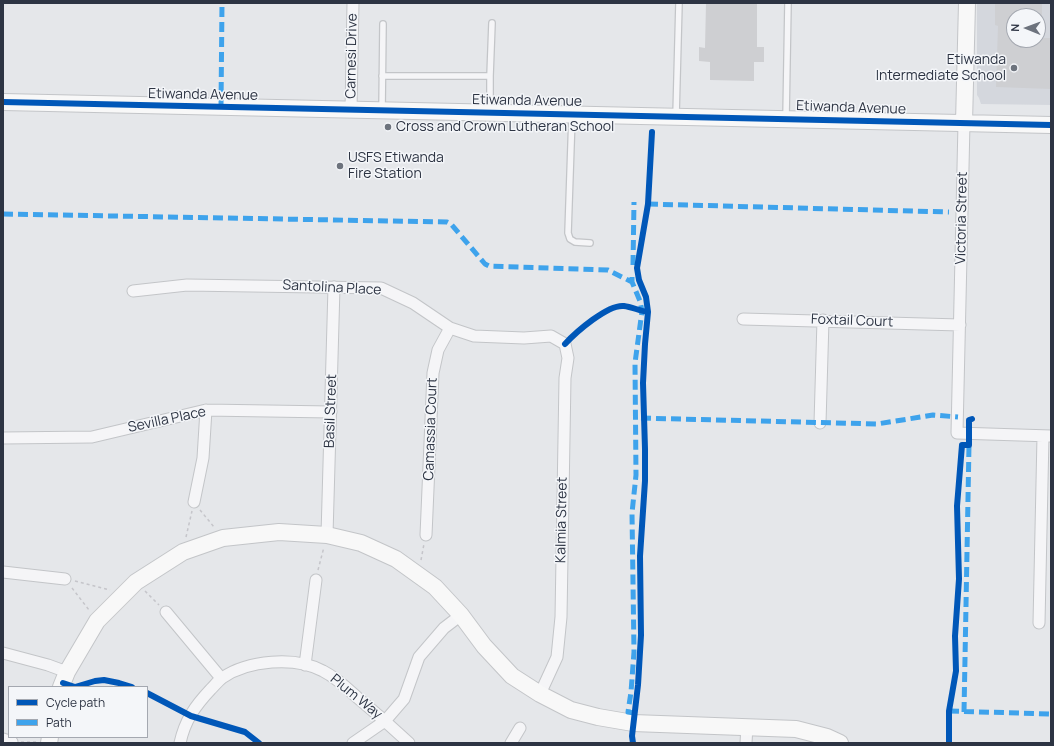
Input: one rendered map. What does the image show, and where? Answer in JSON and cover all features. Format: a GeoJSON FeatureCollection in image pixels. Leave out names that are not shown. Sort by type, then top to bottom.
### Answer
{"type":"FeatureCollection","features":[{"type":"Feature","properties":{"kind":"street","name":"Carnesi Drive"},"geometry":{"type":"LineString","coordinates":[[351,110],[353,3]]}},
{"type":"Feature","properties":{"kind":"street","name":"Victoria Street"},"geometry":{"type":"LineString","coordinates":[[967,3],[957,433],[1047,436]]}},
{"type":"Feature","properties":{"kind":"street","name":"Etiwanda Avenue"},"geometry":{"type":"LineString","coordinates":[[3,102],[1051,125]]}},
{"type":"Feature","properties":{"kind":"street","name":"Santolina Place"},"geometry":{"type":"LineString","coordinates":[[133,292],[187,285],[334,286],[381,288],[414,304],[450,328],[474,336],[524,338],[552,336],[565,344]]}},
{"type":"Feature","properties":{"kind":"street","name":"Basil Street"},"geometry":{"type":"LineString","coordinates":[[327,535],[334,286]]}},
{"type":"Feature","properties":{"kind":"street","name":"Foxtail Court"},"geometry":{"type":"LineString","coordinates":[[743,319],[823,320],[960,325]]}},
{"type":"Feature","properties":{"kind":"street"},"geometry":{"type":"LineString","coordinates":[[820,423],[823,320]]}},
{"type":"Feature","properties":{"kind":"street","name":"Camassia Court"},"geometry":{"type":"LineString","coordinates":[[426,534],[433,373],[438,350],[450,328]]}},
{"type":"Feature","properties":{"kind":"street","name":"Kalmia Street"},"geometry":{"type":"LineString","coordinates":[[540,694],[557,657],[561,617],[565,378],[568,358],[565,344]]}},
{"type":"Feature","properties":{"kind":"street","name":"Sevilla Place"},"geometry":{"type":"LineString","coordinates":[[3,438],[92,437],[206,410],[331,412]]}},
{"type":"Feature","properties":{"kind":"street"},"geometry":{"type":"LineString","coordinates":[[194,502],[203,458],[206,410]]}},
{"type":"Feature","properties":{"kind":"street"},"geometry":{"type":"LineString","coordinates":[[1039,623],[1047,436]]}},
{"type":"Feature","properties":{"kind":"street"},"geometry":{"type":"LineString","coordinates":[[62,686],[66,672],[97,621],[131,588],[183,552],[223,538],[279,532],[327,535],[361,544],[396,559],[434,587],[461,615],[484,646],[512,676],[540,694],[571,710],[598,717],[633,723],[796,729],[827,737],[840,743]]}},
{"type":"Feature","properties":{"kind":"street"},"geometry":{"type":"LineString","coordinates":[[3,572],[65,579]]}},
{"type":"Feature","properties":{"kind":"street"},"geometry":{"type":"LineString","coordinates":[[305,665],[316,580]]}},
{"type":"Feature","properties":{"kind":"street"},"geometry":{"type":"LineString","coordinates":[[166,612],[221,678]]}},
{"type":"Feature","properties":{"kind":"street"},"geometry":{"type":"LineString","coordinates":[[353,743],[385,721],[404,699],[419,657],[444,628],[461,615]]}},
{"type":"Feature","properties":{"kind":"street"},"geometry":{"type":"LineString","coordinates":[[3,653],[48,665],[66,672]]}},
{"type":"Feature","properties":{"kind":"street","name":"Plum Way"},"geometry":{"type":"LineString","coordinates":[[180,743],[183,731],[196,705],[221,678],[239,669],[260,664],[282,662],[305,665],[323,671],[340,682],[409,743]]}},
{"type":"Feature","properties":{"kind":"street"},"geometry":{"type":"LineString","coordinates":[[746,743],[747,726]]}},
{"type":"Feature","properties":{"kind":"street"},"geometry":{"type":"LineString","coordinates":[[510,743],[520,728]]}},
{"type":"Feature","properties":{"kind":"lane"},"geometry":{"type":"LineString","coordinates":[[676,116],[679,3]]}},
{"type":"Feature","properties":{"kind":"lane"},"geometry":{"type":"LineString","coordinates":[[786,118],[788,3]]}},
{"type":"Feature","properties":{"kind":"lane"},"geometry":{"type":"LineString","coordinates":[[490,112],[492,23]]}},
{"type":"Feature","properties":{"kind":"lane"},"geometry":{"type":"LineString","coordinates":[[382,110],[383,24]]}},
{"type":"Feature","properties":{"kind":"lane"},"geometry":{"type":"LineString","coordinates":[[382,76],[490,76]]}},
{"type":"Feature","properties":{"kind":"lane"},"geometry":{"type":"LineString","coordinates":[[572,114],[568,233],[570,239],[575,242],[590,243]]}},
{"type":"Feature","properties":{"kind":"path"},"geometry":{"type":"LineString","coordinates":[[194,502],[223,538]]}},
{"type":"Feature","properties":{"kind":"path"},"geometry":{"type":"LineString","coordinates":[[183,552],[194,502]]}},
{"type":"Feature","properties":{"kind":"path"},"geometry":{"type":"LineString","coordinates":[[418,575],[426,534]]}},
{"type":"Feature","properties":{"kind":"path"},"geometry":{"type":"LineString","coordinates":[[316,580],[327,535]]}},
{"type":"Feature","properties":{"kind":"path"},"geometry":{"type":"LineString","coordinates":[[65,579],[131,588],[166,612]]}},
{"type":"Feature","properties":{"kind":"path"},"geometry":{"type":"LineString","coordinates":[[65,579],[97,621]]}},
{"type":"Feature","properties":{"kind":"path"},"geometry":{"type":"LineString","coordinates":[[7,740],[50,741]]}},
{"type":"Feature","properties":{"kind":"shaded area","name":"Etiwanda Intermediate School"},"geometry":{"type":"Polygon","coordinates":[[[977,3],[1051,3],[1051,105],[981,104],[977,95],[977,3]]]}},
{"type":"Feature","properties":{"kind":"building"},"geometry":{"type":"Polygon","coordinates":[[[706,3],[757,3],[757,47],[764,47],[764,62],[754,62],[754,81],[710,80],[710,62],[699,61],[699,47],[705,48],[706,3]]]}},
{"type":"Feature","properties":{"kind":"building"},"geometry":{"type":"Polygon","coordinates":[[[995,3],[1042,3],[1042,8],[1006,8],[1006,48],[1046,48],[1046,38],[1051,38],[1051,89],[996,87],[998,26],[995,25],[995,3]]]}},
{"type":"Feature","properties":{"kind":"marked path"},"geometry":{"type":"LineString","coordinates":[[221,107],[222,3]]}},
{"type":"Feature","properties":{"kind":"marked path"},"geometry":{"type":"LineString","coordinates":[[633,265],[634,202]]}},
{"type":"Feature","properties":{"kind":"marked path"},"geometry":{"type":"LineString","coordinates":[[648,204],[949,212]]}},
{"type":"Feature","properties":{"kind":"marked path"},"geometry":{"type":"LineString","coordinates":[[3,214],[447,222],[451,224],[485,264],[489,266],[608,270],[632,282]]}},
{"type":"Feature","properties":{"kind":"marked path"},"geometry":{"type":"LineString","coordinates":[[632,277],[632,282],[640,301],[642,311],[635,363],[636,475],[632,513],[634,652],[628,712],[634,713]]}},
{"type":"Feature","properties":{"kind":"marked path"},"geometry":{"type":"LineString","coordinates":[[641,418],[877,424],[933,415],[958,417]]}},
{"type":"Feature","properties":{"kind":"marked path"},"geometry":{"type":"LineString","coordinates":[[964,712],[969,445]]}},
{"type":"Feature","properties":{"kind":"marked path"},"geometry":{"type":"LineString","coordinates":[[949,711],[1051,714]]}},
{"type":"Feature","properties":{"kind":"cycle path"},"geometry":{"type":"LineString","coordinates":[[3,102],[1051,125]]}},
{"type":"Feature","properties":{"kind":"cycle path"},"geometry":{"type":"LineString","coordinates":[[633,743],[632,736],[638,685],[641,635],[640,556],[645,481],[643,383],[648,312],[646,297],[639,280],[637,268],[648,204],[652,132]]}},
{"type":"Feature","properties":{"kind":"cycle path"},"geometry":{"type":"LineString","coordinates":[[565,344],[584,326],[610,309],[624,306],[648,312]]}},
{"type":"Feature","properties":{"kind":"cycle path"},"geometry":{"type":"LineString","coordinates":[[949,743],[949,711],[956,671],[955,636],[959,579],[957,506],[962,445],[969,445],[969,420],[972,419]]}},
{"type":"Feature","properties":{"kind":"cycle path"},"geometry":{"type":"LineString","coordinates":[[78,686],[104,680],[129,686]]}},
{"type":"Feature","properties":{"kind":"cycle path"},"geometry":{"type":"LineString","coordinates":[[63,683],[72,686]]}},
{"type":"Feature","properties":{"kind":"cycle path"},"geometry":{"type":"LineString","coordinates":[[148,694],[191,716],[245,732],[259,743]]}},
{"type":"Feature","properties":{"kind":"place","name":"Etiwanda Intermediate School"},"geometry":{"type":"Point","coordinates":[1014,68]}},
{"type":"Feature","properties":{"kind":"place","name":"Cross and Crown Lutheran School"},"geometry":{"type":"Point","coordinates":[388,127]}},
{"type":"Feature","properties":{"kind":"place","name":"USFS Etiwanda Fire Station"},"geometry":{"type":"Point","coordinates":[340,166]}}]}
